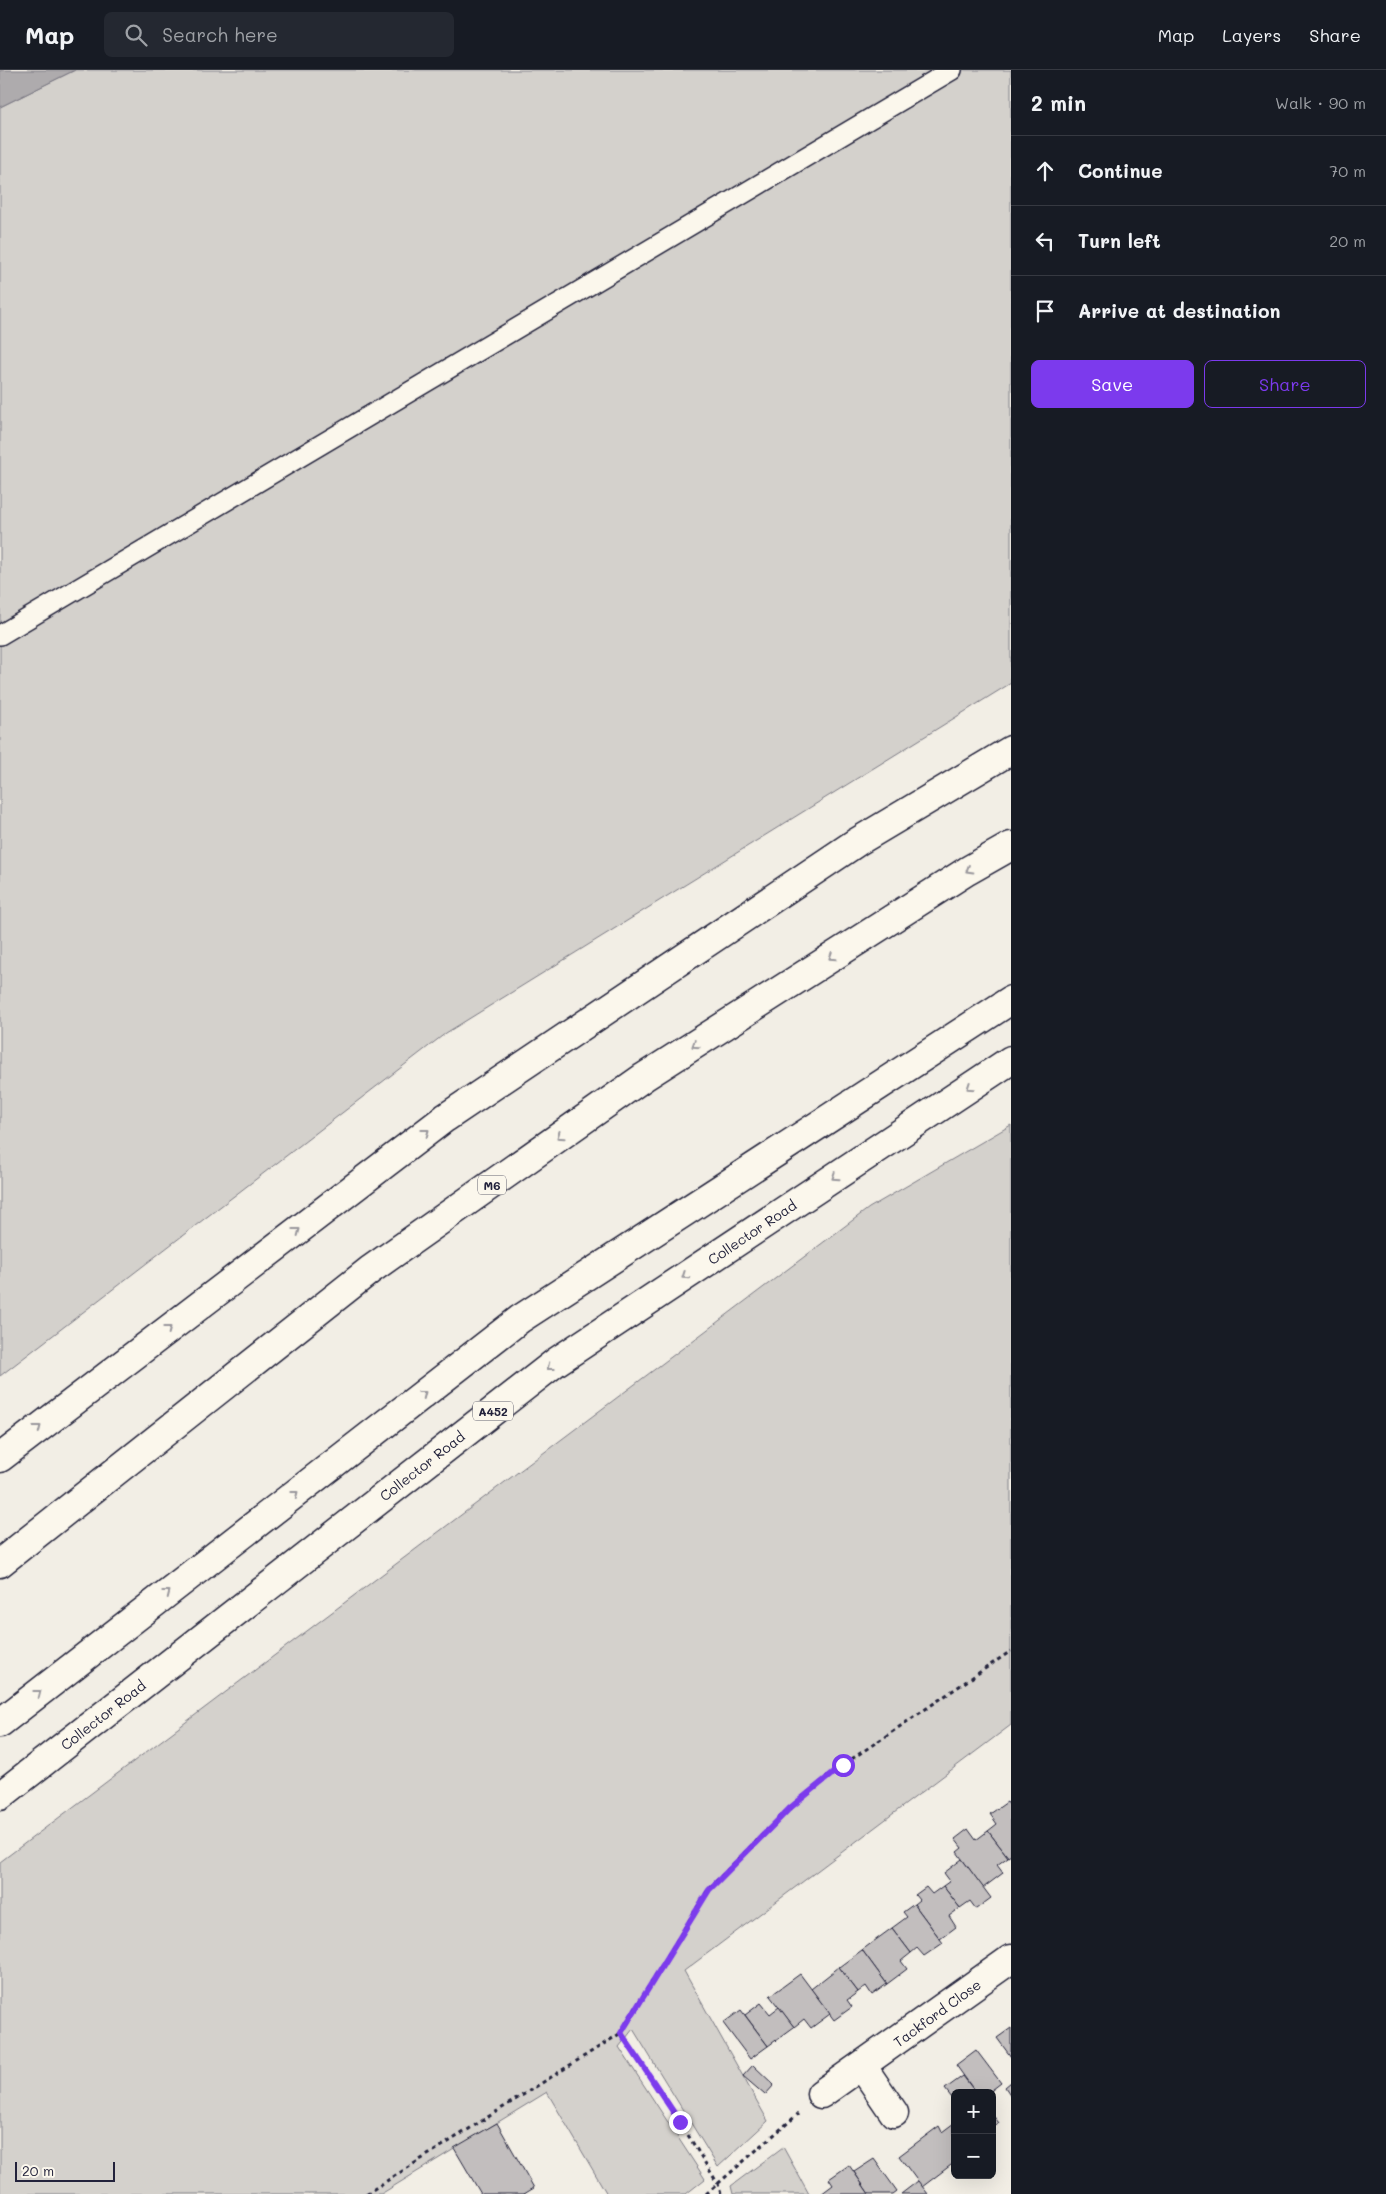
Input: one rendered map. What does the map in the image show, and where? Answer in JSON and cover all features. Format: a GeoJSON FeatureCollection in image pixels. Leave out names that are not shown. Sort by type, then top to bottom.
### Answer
{"type":"FeatureCollection","features":[{"type":"Feature","properties":{"kind":"main road"},"geometry":{"type":"LineString","coordinates":[[0,1458],[445,1118],[857,842],[1011,750]]}},
{"type":"Feature","properties":{"kind":"main road","name":"M6"},"geometry":{"type":"LineString","coordinates":[[0,1563],[370,1270],[644,1078],[967,870],[1011,846]]}},
{"type":"Feature","properties":{"kind":"main road"},"geometry":{"type":"LineString","coordinates":[[0,1723],[520,1319],[1011,1000]]}},
{"type":"Feature","properties":{"kind":"main road","name":"Collector Road"},"geometry":{"type":"LineString","coordinates":[[0,1796],[556,1362],[1011,1060]]}},
{"type":"Feature","properties":{"kind":"main road","name":"Tackford Close"},"geometry":{"type":"LineString","coordinates":[[821,2094],[1011,1959]]}},
{"type":"Feature","properties":{"kind":"main road"},"geometry":{"type":"LineString","coordinates":[[862,2066],[894,2113]]}},
{"type":"Feature","properties":{"kind":"lane"},"geometry":{"type":"LineString","coordinates":[[0,635],[952,70]]}},
{"type":"Feature","properties":{"kind":"path"},"geometry":{"type":"LineString","coordinates":[[366,2194],[621,2033],[709,1890],[790,1808],[843,1765],[1011,1651]]}},
{"type":"Feature","properties":{"kind":"path"},"geometry":{"type":"LineString","coordinates":[[621,2033],[680,2122],[718,2184],[721,2194]]}},
{"type":"Feature","properties":{"kind":"path"},"geometry":{"type":"LineString","coordinates":[[706,2194],[821,2094]]}},
{"type":"Feature","properties":{"kind":"shaded area"},"geometry":{"type":"Polygon","coordinates":[[[0,70],[75,70],[0,107],[0,70]]]}},
{"type":"Feature","properties":{"kind":"shaded area"},"geometry":{"type":"Polygon","coordinates":[[[75,70],[1011,70],[1011,683],[446,1033],[0,1376],[0,107],[75,70]]]}},
{"type":"Feature","properties":{"kind":"shaded area"},"geometry":{"type":"Polygon","coordinates":[[[1011,1125],[1011,1725],[684,1971],[768,2121],[718,2167],[633,2029],[619,2047],[705,2179],[686,2194],[607,2194],[547,2092],[381,2194],[0,2194],[0,1862],[869,1208],[1011,1125]]]}},
{"type":"Feature","properties":{"kind":"shaded area"},"geometry":{"type":"Polygon","coordinates":[[[783,2147],[809,2194],[733,2194],[731,2186],[783,2147]]]}},
{"type":"Feature","properties":{"kind":"building"},"geometry":{"type":"Polygon","coordinates":[[[1007,1802],[1011,1807],[1011,1855],[1008,1857],[988,1831],[997,1824],[990,1814],[1007,1802]]]}},
{"type":"Feature","properties":{"kind":"building"},"geometry":{"type":"Polygon","coordinates":[[[968,1829],[976,1840],[988,1831],[1008,1857],[997,1865],[1003,1873],[983,1888],[957,1852],[962,1848],[955,1839],[968,1829]]]}},
{"type":"Feature","properties":{"kind":"building"},"geometry":{"type":"Polygon","coordinates":[[[962,1859],[991,1898],[976,1909],[970,1901],[960,1908],[943,1886],[950,1881],[944,1873],[962,1859]]]}},
{"type":"Feature","properties":{"kind":"building"},"geometry":{"type":"Polygon","coordinates":[[[943,1886],[960,1908],[949,1916],[956,1927],[940,1939],[914,1904],[919,1900],[915,1895],[926,1887],[932,1894],[943,1886]]]}},
{"type":"Feature","properties":{"kind":"building"},"geometry":{"type":"Polygon","coordinates":[[[914,1904],[943,1943],[924,1956],[917,1948],[911,1953],[892,1928],[907,1917],[903,1912],[914,1904]]]}},
{"type":"Feature","properties":{"kind":"building"},"geometry":{"type":"Polygon","coordinates":[[[892,1928],[911,1953],[901,1961],[907,1969],[887,1984],[862,1950],[892,1928]]]}},
{"type":"Feature","properties":{"kind":"building"},"geometry":{"type":"Polygon","coordinates":[[[862,1950],[887,1984],[872,1995],[866,1986],[858,1992],[839,1967],[862,1950]]]}},
{"type":"Feature","properties":{"kind":"building"},"geometry":{"type":"Polygon","coordinates":[[[839,1967],[858,1992],[847,2000],[852,2007],[834,2020],[811,1989],[839,1967]]]}},
{"type":"Feature","properties":{"kind":"building"},"geometry":{"type":"Polygon","coordinates":[[[800,1974],[830,2014],[811,2028],[804,2019],[794,2027],[770,1996],[800,1974]]]}},
{"type":"Feature","properties":{"kind":"building"},"geometry":{"type":"Polygon","coordinates":[[[761,2003],[770,2014],[779,2007],[794,2027],[768,2046],[745,2015],[761,2003]]]}},
{"type":"Feature","properties":{"kind":"building"},"geometry":{"type":"Polygon","coordinates":[[[741,2010],[768,2046],[750,2059],[723,2023],[741,2010]]]}},
{"type":"Feature","properties":{"kind":"building"},"geometry":{"type":"Polygon","coordinates":[[[1011,2028],[1011,2057],[997,2038],[1011,2028]]]}},
{"type":"Feature","properties":{"kind":"building"},"geometry":{"type":"Polygon","coordinates":[[[976,2050],[1001,2083],[993,2089],[973,2089],[956,2065],[976,2050]]]}},
{"type":"Feature","properties":{"kind":"building"},"geometry":{"type":"Polygon","coordinates":[[[753,2065],[774,2085],[765,2095],[743,2076],[753,2065]]]}},
{"type":"Feature","properties":{"kind":"building"},"geometry":{"type":"Polygon","coordinates":[[[963,2076],[973,2089],[951,2089],[951,2097],[945,2089],[963,2076]]]}},
{"type":"Feature","properties":{"kind":"building"},"geometry":{"type":"Polygon","coordinates":[[[1011,2082],[1011,2096],[1005,2087],[1011,2082]]]}},
{"type":"Feature","properties":{"kind":"building"},"geometry":{"type":"Polygon","coordinates":[[[497,2123],[534,2188],[524,2194],[481,2194],[454,2148],[497,2123]]]}},
{"type":"Feature","properties":{"kind":"building"},"geometry":{"type":"Polygon","coordinates":[[[951,2125],[951,2165],[922,2187],[899,2156],[939,2126],[942,2132],[951,2125]]]}},
{"type":"Feature","properties":{"kind":"building"},"geometry":{"type":"Polygon","coordinates":[[[874,2159],[897,2191],[893,2194],[869,2194],[854,2172],[874,2159]]]}},
{"type":"Feature","properties":{"kind":"building"},"geometry":{"type":"Polygon","coordinates":[[[849,2165],[869,2194],[821,2194],[833,2185],[829,2179],[849,2165]]]}},
{"type":"Feature","properties":{"kind":"building"},"geometry":{"type":"Polygon","coordinates":[[[918,2181],[928,2194],[901,2194],[918,2181]]]}},
{"type":"Feature","properties":{"kind":"route"},"geometry":{"type":"LineString","coordinates":[[680,2122],[621,2033],[709,1890],[790,1808],[843,1765]]}}]}
